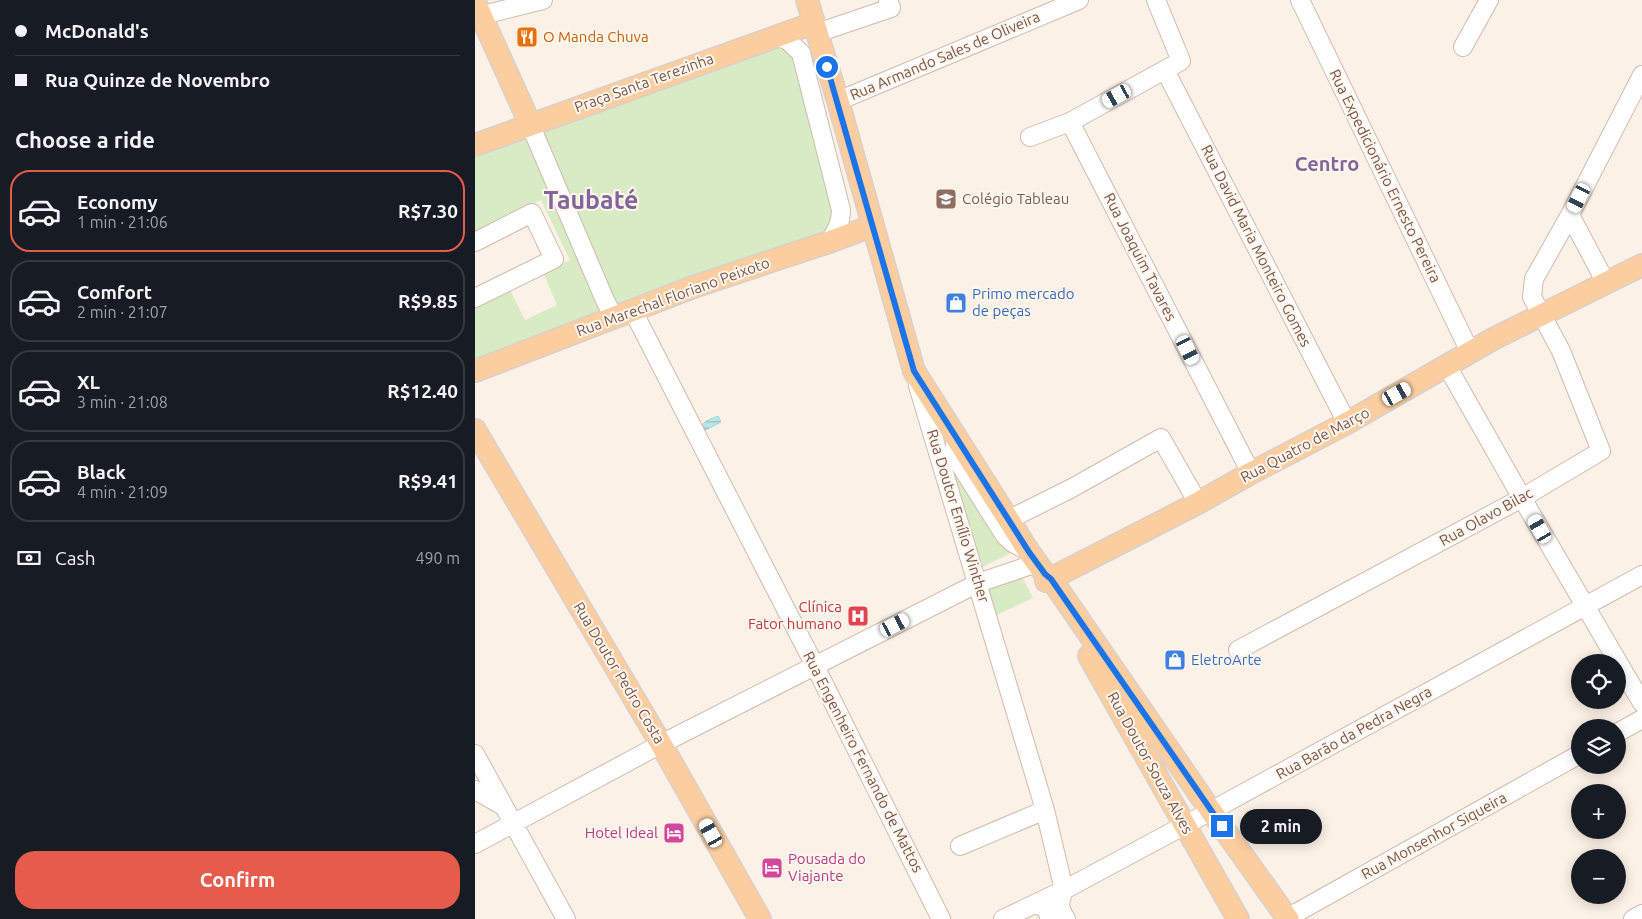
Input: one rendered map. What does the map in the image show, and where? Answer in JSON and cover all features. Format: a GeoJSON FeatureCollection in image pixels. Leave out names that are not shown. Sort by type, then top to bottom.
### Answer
{"type":"FeatureCollection","features":[{"type":"Feature","properties":{"kind":"main road","name":"Rua Doutor Emílio Winther"},"geometry":{"type":"LineString","coordinates":[[808,0],[914,371]]}},
{"type":"Feature","properties":{"kind":"main road"},"geometry":{"type":"LineString","coordinates":[[477,11],[530,124]]}},
{"type":"Feature","properties":{"kind":"main road","name":"Praça Santa Terezinha"},"geometry":{"type":"LineString","coordinates":[[475,145],[775,36],[815,28]]}},
{"type":"Feature","properties":{"kind":"main road","name":"Rua Marechal Floriano Peixoto"},"geometry":{"type":"LineString","coordinates":[[475,371],[696,286],[872,226]]}},
{"type":"Feature","properties":{"kind":"main road","name":"Rua Quatro de Março"},"geometry":{"type":"LineString","coordinates":[[1042,570],[1198,503],[1251,472],[1347,423],[1470,352],[1642,265]]}},
{"type":"Feature","properties":{"kind":"main road"},"geometry":{"type":"LineString","coordinates":[[914,371],[1008,520],[1042,570],[1287,918]]}},
{"type":"Feature","properties":{"kind":"main road","name":"Rua Doutor Pedro Costa"},"geometry":{"type":"LineString","coordinates":[[475,430],[661,744],[760,919]]}},
{"type":"Feature","properties":{"kind":"main road","name":"Rua Doutor Souza Alves"},"geometry":{"type":"LineString","coordinates":[[1042,570],[1238,919]]}},
{"type":"Feature","properties":{"kind":"main road"},"geometry":{"type":"LineString","coordinates":[[1174,804],[1186,806],[1196,799],[1198,792]]}},
{"type":"Feature","properties":{"kind":"street"},"geometry":{"type":"LineString","coordinates":[[477,11],[543,0]]}},
{"type":"Feature","properties":{"kind":"street"},"geometry":{"type":"LineString","coordinates":[[815,28],[891,8],[889,0]]}},
{"type":"Feature","properties":{"kind":"street","name":"Rua Armando Sales de Oliveira"},"geometry":{"type":"LineString","coordinates":[[838,101],[1079,0]]}},
{"type":"Feature","properties":{"kind":"street"},"geometry":{"type":"LineString","coordinates":[[1030,137],[1070,122],[1181,61],[1156,0]]}},
{"type":"Feature","properties":{"kind":"street","name":"Rua Expedicionário Ernesto Pereira"},"geometry":{"type":"LineString","coordinates":[[1300,0],[1470,352]]}},
{"type":"Feature","properties":{"kind":"street"},"geometry":{"type":"LineString","coordinates":[[1463,47],[1489,0]]}},
{"type":"Feature","properties":{"kind":"street"},"geometry":{"type":"LineString","coordinates":[[775,36],[787,40],[801,53],[841,210],[839,227],[829,242]]}},
{"type":"Feature","properties":{"kind":"street","name":"Rua David Maria Monteiro Gomes"},"geometry":{"type":"LineString","coordinates":[[1165,70],[1347,423]]}},
{"type":"Feature","properties":{"kind":"street"},"geometry":{"type":"LineString","coordinates":[[1541,315],[1533,297],[1534,279],[1570,215],[1642,74]]}},
{"type":"Feature","properties":{"kind":"street","name":"Rua Joaquim Tavares"},"geometry":{"type":"LineString","coordinates":[[1070,122],[1251,472]]}},
{"type":"Feature","properties":{"kind":"street","name":"Rua Engenheiro Fernando de Mattos"},"geometry":{"type":"LineString","coordinates":[[530,124],[603,298],[624,315],[815,666],[941,919]]}},
{"type":"Feature","properties":{"kind":"street"},"geometry":{"type":"LineString","coordinates":[[475,242],[532,213],[554,259],[475,298]]}},
{"type":"Feature","properties":{"kind":"street"},"geometry":{"type":"LineString","coordinates":[[1570,215],[1606,283]]}},
{"type":"Feature","properties":{"kind":"street","name":"Rua Olavo Bilac"},"geometry":{"type":"LineString","coordinates":[[1238,650],[1522,498],[1601,451],[1561,351],[1541,315]]}},
{"type":"Feature","properties":{"kind":"street"},"geometry":{"type":"LineString","coordinates":[[1447,366],[1642,703]]}},
{"type":"Feature","properties":{"kind":"street","name":"Rua Doutor Emílio Winther"},"geometry":{"type":"LineString","coordinates":[[914,371],[1045,810],[1064,890],[1059,908],[1066,919]]}},
{"type":"Feature","properties":{"kind":"street"},"geometry":{"type":"LineString","coordinates":[[955,436],[955,452],[959,463],[999,527],[1042,570]]}},
{"type":"Feature","properties":{"kind":"street"},"geometry":{"type":"LineString","coordinates":[[1008,520],[1072,488],[1161,438],[1198,503]]}},
{"type":"Feature","properties":{"kind":"street","name":"Rua Quatro de Março"},"geometry":{"type":"LineString","coordinates":[[475,844],[661,744],[978,583],[1042,570]]}},
{"type":"Feature","properties":{"kind":"street","name":"Rua Barão da Pedra Negra"},"geometry":{"type":"LineString","coordinates":[[1003,919],[1064,890],[1211,811],[1642,575]]}},
{"type":"Feature","properties":{"kind":"street"},"geometry":{"type":"LineString","coordinates":[[1626,728],[1642,719]]}},
{"type":"Feature","properties":{"kind":"street"},"geometry":{"type":"LineString","coordinates":[[475,754],[566,919]]}},
{"type":"Feature","properties":{"kind":"street","name":"Rua Monsenhor Siqueira"},"geometry":{"type":"LineString","coordinates":[[1287,918],[1571,759]]}},
{"type":"Feature","properties":{"kind":"street"},"geometry":{"type":"LineString","coordinates":[[475,790],[503,806]]}},
{"type":"Feature","properties":{"kind":"street"},"geometry":{"type":"LineString","coordinates":[[960,846],[1045,810]]}},
{"type":"Feature","properties":{"kind":"street"},"geometry":{"type":"LineString","coordinates":[[1037,903],[1046,909],[1050,916],[1049,919]]}},
{"type":"Feature","properties":{"kind":"street"},"geometry":{"type":"LineString","coordinates":[[1633,919],[1642,914]]}},
{"type":"Feature","properties":{"kind":"green space"},"geometry":{"type":"Polygon","coordinates":[[[788,42],[839,215],[833,230],[475,364],[475,302],[507,284],[525,320],[557,305],[543,272],[570,260],[541,200],[475,232],[475,152],[788,42]]]}},
{"type":"Feature","properties":{"kind":"green space"},"geometry":{"type":"Polygon","coordinates":[[[950,463],[1011,553],[982,567],[950,463]]]}},
{"type":"Feature","properties":{"kind":"green space"},"geometry":{"type":"Polygon","coordinates":[[[1019,571],[1033,598],[995,616],[985,584],[1019,571]]]}},
{"type":"Feature","properties":{"kind":"water"},"geometry":{"type":"Polygon","coordinates":[[[718,416],[721,422],[704,431],[701,426],[706,421],[718,416]]]}},
{"type":"Feature","properties":{"kind":"place","name":"O Manda Chuva"},"geometry":{"type":"Point","coordinates":[527,37]}},
{"type":"Feature","properties":{"kind":"place","name":"Colégio Tableau"},"geometry":{"type":"Point","coordinates":[946,199]}},
{"type":"Feature","properties":{"kind":"place","name":"Primo mercado de peças"},"geometry":{"type":"Point","coordinates":[956,303]}},
{"type":"Feature","properties":{"kind":"place","name":"Clínica Fator humano"},"geometry":{"type":"Point","coordinates":[858,616]}},
{"type":"Feature","properties":{"kind":"place","name":"EletroArte"},"geometry":{"type":"Point","coordinates":[1175,660]}},
{"type":"Feature","properties":{"kind":"place","name":"Hotel Ideal"},"geometry":{"type":"Point","coordinates":[674,833]}},
{"type":"Feature","properties":{"kind":"place","name":"Pousada do Viajante"},"geometry":{"type":"Point","coordinates":[772,868]}},
{"type":"Feature","properties":{"kind":"district","name":"Centro"},"geometry":{"type":"Point","coordinates":[1327,164]}},
{"type":"Feature","properties":{"kind":"district","name":"Taubaté"},"geometry":{"type":"Point","coordinates":[591,200]}},
{"type":"Feature","properties":{"kind":"route"},"geometry":{"type":"LineString","coordinates":[[827,67],[914,371],[1029,552],[1051,579],[1222,826]]}}]}
